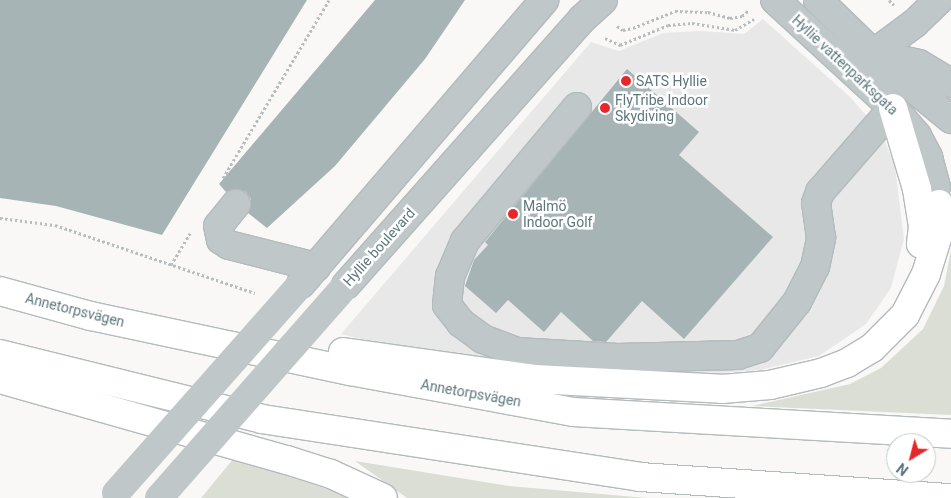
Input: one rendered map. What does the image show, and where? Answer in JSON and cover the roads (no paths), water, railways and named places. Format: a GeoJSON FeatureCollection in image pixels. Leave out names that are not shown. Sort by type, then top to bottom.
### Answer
{"type":"FeatureCollection","features":[{"type":"Feature","properties":{"kind":"main road"},"geometry":{"type":"LineString","coordinates":[[893,108],[917,189],[923,227],[917,296]]}},
{"type":"Feature","properties":{"kind":"main road"},"geometry":{"type":"LineString","coordinates":[[91,316],[534,379],[722,389],[770,385],[847,363],[892,331],[917,296],[938,235],[942,205]]}},
{"type":"Feature","properties":{"kind":"main road","name":"Annetorpsvägen"},"geometry":{"type":"LineString","coordinates":[[0,291],[91,316],[350,371],[573,412],[951,434]]}},
{"type":"Feature","properties":{"kind":"main road"},"geometry":{"type":"LineString","coordinates":[[0,354],[262,420],[630,476],[948,498]]}},
{"type":"Feature","properties":{"kind":"main road"},"geometry":{"type":"LineString","coordinates":[[0,379],[322,471],[383,498]]}},
{"type":"Feature","properties":{"kind":"street"},"geometry":{"type":"LineString","coordinates":[[114,496],[308,275],[544,0]]}},
{"type":"Feature","properties":{"kind":"street","name":"Hyllie vattenparksgata"},"geometry":{"type":"LineString","coordinates":[[818,0],[873,54],[951,119]]}},
{"type":"Feature","properties":{"kind":"street"},"geometry":{"type":"LineString","coordinates":[[873,54],[915,23],[939,0]]}},
{"type":"Feature","properties":{"kind":"street","name":"Hyllie vattenparksgata"},"geometry":{"type":"LineString","coordinates":[[767,3],[893,108],[924,150],[942,205]]}},
{"type":"Feature","properties":{"kind":"street","name":"Hyllie boulevard"},"geometry":{"type":"LineString","coordinates":[[159,498],[582,19],[607,12]]}},
{"type":"Feature","properties":{"kind":"street"},"geometry":{"type":"LineString","coordinates":[[873,54],[919,64],[951,84]]}},
{"type":"Feature","properties":{"kind":"street"},"geometry":{"type":"LineString","coordinates":[[577,107],[465,241],[450,276],[447,305],[461,323],[483,339],[517,352],[618,358],[738,355],[760,348],[797,302],[815,267],[821,238],[816,203],[820,192],[893,108]]}},
{"type":"Feature","properties":{"kind":"street"},"geometry":{"type":"LineString","coordinates":[[942,205],[939,169],[951,152]]}},
{"type":"Feature","properties":{"kind":"street"},"geometry":{"type":"LineString","coordinates":[[236,204],[218,226],[221,240],[228,245],[308,275]]}},
{"type":"Feature","properties":{"kind":"place","name":"SATS Hyllie"},"geometry":{"type":"Point","coordinates":[626,81]}},
{"type":"Feature","properties":{"kind":"place","name":"FlyTribe Indoor Skydiving"},"geometry":{"type":"Point","coordinates":[605,108]}},
{"type":"Feature","properties":{"kind":"place","name":"Malmö Indoor Golf"},"geometry":{"type":"Point","coordinates":[513,214]}}]}
